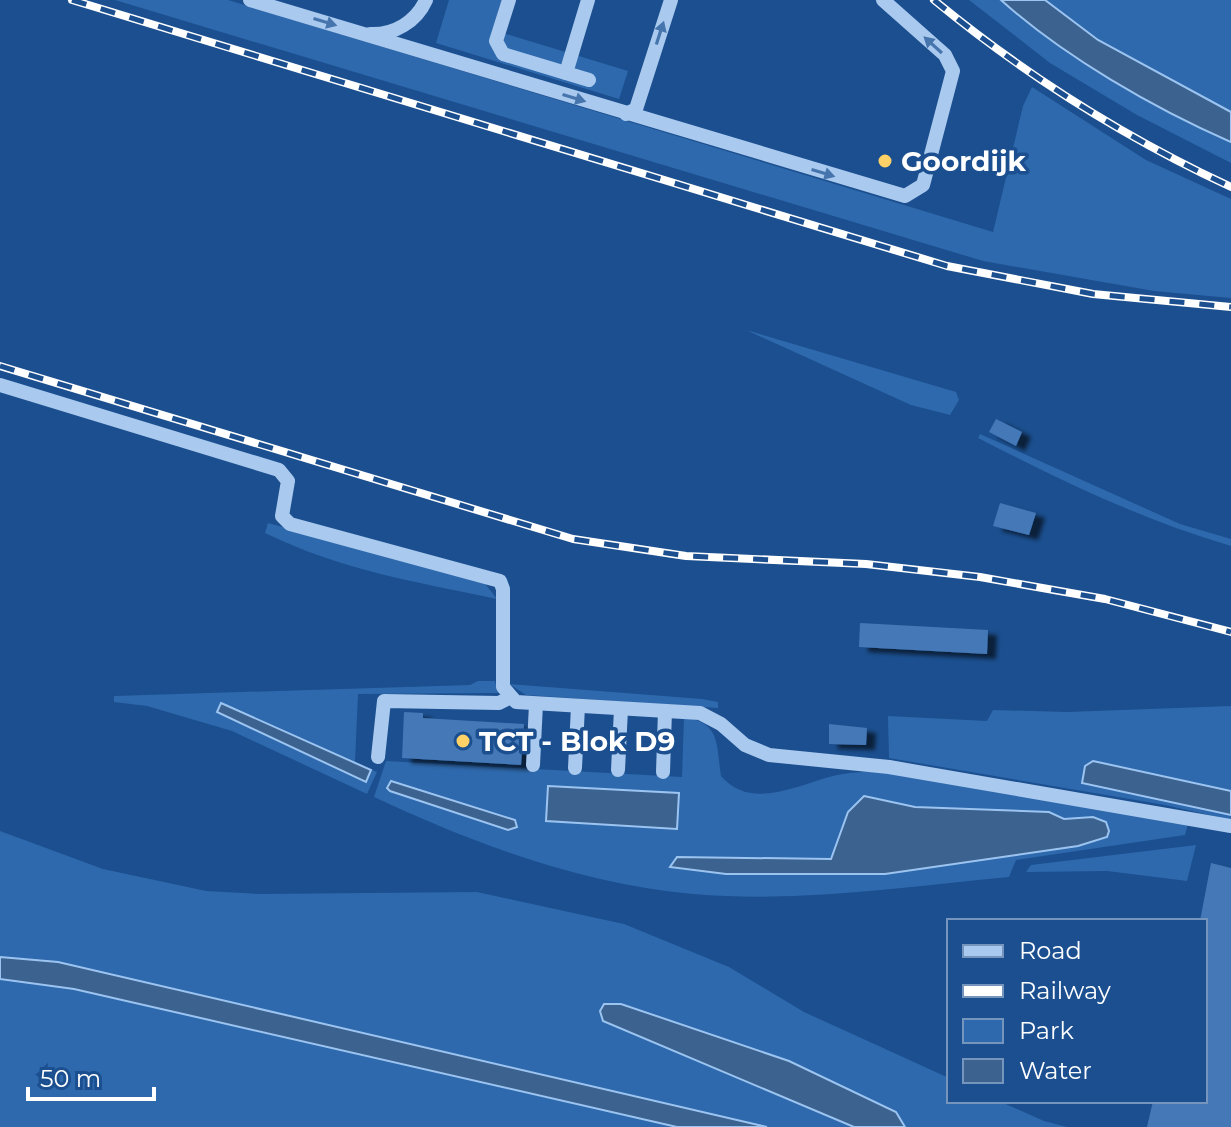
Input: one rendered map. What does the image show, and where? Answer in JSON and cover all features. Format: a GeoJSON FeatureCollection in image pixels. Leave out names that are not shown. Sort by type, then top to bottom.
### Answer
{"type":"FeatureCollection","features":[{"type":"Feature","properties":{"kind":"street"},"geometry":{"type":"LineString","coordinates":[[250,0],[897,196],[912,194],[926,177],[953,71],[945,55],[883,0]]}},
{"type":"Feature","properties":{"kind":"street"},"geometry":{"type":"LineString","coordinates":[[358,33],[393,31],[409,23],[426,0]]}},
{"type":"Feature","properties":{"kind":"street"},"geometry":{"type":"LineString","coordinates":[[509,0],[496,41],[503,54],[589,80]]}},
{"type":"Feature","properties":{"kind":"street"},"geometry":{"type":"LineString","coordinates":[[566,73],[588,0]]}},
{"type":"Feature","properties":{"kind":"street"},"geometry":{"type":"LineString","coordinates":[[626,114],[636,109],[671,0]]}},
{"type":"Feature","properties":{"kind":"street"},"geometry":{"type":"LineString","coordinates":[[0,385],[279,470],[288,481],[281,510],[284,521],[290,524],[500,581],[503,589],[502,680],[509,698]]}},
{"type":"Feature","properties":{"kind":"street"},"geometry":{"type":"LineString","coordinates":[[378,757],[384,701],[499,703],[509,698],[536,704],[665,711],[710,717],[745,745],[769,755],[889,767],[1231,826]]}},
{"type":"Feature","properties":{"kind":"street"},"geometry":{"type":"LineString","coordinates":[[533,765],[536,704]]}},
{"type":"Feature","properties":{"kind":"street"},"geometry":{"type":"LineString","coordinates":[[575,768],[578,706]]}},
{"type":"Feature","properties":{"kind":"street"},"geometry":{"type":"LineString","coordinates":[[618,770],[621,709]]}},
{"type":"Feature","properties":{"kind":"street"},"geometry":{"type":"LineString","coordinates":[[663,772],[665,711]]}},
{"type":"Feature","properties":{"kind":"green space"},"geometry":{"type":"Polygon","coordinates":[[[115,0],[228,0],[993,232],[1023,106],[1032,87],[1146,160],[1231,199],[1231,298],[1154,291],[983,261],[115,0]]]}},
{"type":"Feature","properties":{"kind":"green space"},"geometry":{"type":"Polygon","coordinates":[[[449,0],[502,0],[493,30],[628,71],[619,99],[436,43],[449,0]]]}},
{"type":"Feature","properties":{"kind":"green space"},"geometry":{"type":"Polygon","coordinates":[[[969,0],[1001,0],[1079,58],[1231,142],[1231,163],[1137,115],[1050,63],[969,0]]]}},
{"type":"Feature","properties":{"kind":"green space"},"geometry":{"type":"Polygon","coordinates":[[[1045,0],[1231,0],[1231,112],[1098,40],[1045,0]]]}},
{"type":"Feature","properties":{"kind":"green space"},"geometry":{"type":"Polygon","coordinates":[[[746,330],[956,392],[959,400],[950,415],[911,405],[746,330]]]}},
{"type":"Feature","properties":{"kind":"green space"},"geometry":{"type":"Polygon","coordinates":[[[980,434],[1180,524],[1231,539],[1231,546],[1102,498],[978,438],[980,434]]]}},
{"type":"Feature","properties":{"kind":"green space"},"geometry":{"type":"Polygon","coordinates":[[[268,523],[483,581],[497,599],[379,574],[323,557],[265,533],[268,523]]]}},
{"type":"Feature","properties":{"kind":"green space"},"geometry":{"type":"Polygon","coordinates":[[[478,681],[495,681],[498,693],[358,694],[355,762],[377,772],[367,794],[232,731],[147,706],[114,702],[114,696],[470,685],[478,681]]]}},
{"type":"Feature","properties":{"kind":"green space"},"geometry":{"type":"Polygon","coordinates":[[[509,684],[702,699],[718,702],[718,708],[526,695],[509,684]]]}},
{"type":"Feature","properties":{"kind":"green space"},"geometry":{"type":"Polygon","coordinates":[[[1231,706],[1231,820],[1165,805],[889,758],[888,716],[987,721],[993,710],[1067,712],[1231,706]]]}},
{"type":"Feature","properties":{"kind":"green space"},"geometry":{"type":"Polygon","coordinates":[[[684,717],[705,724],[711,730],[717,745],[721,776],[746,792],[775,792],[839,775],[878,771],[1188,824],[1185,835],[1016,860],[1009,877],[851,893],[732,896],[651,889],[569,871],[490,846],[374,797],[386,761],[682,777],[684,717]]]}},
{"type":"Feature","properties":{"kind":"green space"},"geometry":{"type":"Polygon","coordinates":[[[0,831],[103,869],[206,891],[260,894],[477,892],[624,924],[729,967],[804,1012],[947,1077],[947,1103],[1004,1103],[1044,1121],[1067,1127],[0,1127],[0,831]]]}},
{"type":"Feature","properties":{"kind":"green space"},"geometry":{"type":"Polygon","coordinates":[[[1196,845],[1187,881],[1107,871],[1026,872],[1031,865],[1196,845]]]}},
{"type":"Feature","properties":{"kind":"water"},"geometry":{"type":"Polygon","coordinates":[[[1001,0],[1045,0],[1098,40],[1231,112],[1231,142],[1111,80],[1052,41],[1001,0]]]}},
{"type":"Feature","properties":{"kind":"water"},"geometry":{"type":"Polygon","coordinates":[[[221,703],[371,770],[366,782],[217,712],[221,703]]]}},
{"type":"Feature","properties":{"kind":"water"},"geometry":{"type":"Polygon","coordinates":[[[1093,761],[1231,791],[1231,815],[1082,783],[1085,766],[1093,761]]]}},
{"type":"Feature","properties":{"kind":"water"},"geometry":{"type":"Polygon","coordinates":[[[391,781],[515,820],[517,827],[508,830],[390,791],[387,788],[391,781]]]}},
{"type":"Feature","properties":{"kind":"water"},"geometry":{"type":"Polygon","coordinates":[[[548,786],[679,793],[677,829],[546,821],[548,786]]]}},
{"type":"Feature","properties":{"kind":"water"},"geometry":{"type":"Polygon","coordinates":[[[864,796],[915,807],[1049,812],[1064,819],[1093,817],[1106,822],[1109,831],[1107,837],[1078,846],[885,874],[726,874],[670,867],[677,857],[831,859],[848,812],[864,796]]]}},
{"type":"Feature","properties":{"kind":"water"},"geometry":{"type":"Polygon","coordinates":[[[0,957],[58,962],[767,1127],[677,1127],[74,989],[0,979],[0,957]]]}},
{"type":"Feature","properties":{"kind":"water"},"geometry":{"type":"Polygon","coordinates":[[[604,1004],[621,1004],[789,1061],[896,1112],[905,1127],[854,1127],[603,1021],[600,1011],[604,1004]]]}},
{"type":"Feature","properties":{"kind":"building"},"geometry":{"type":"Polygon","coordinates":[[[996,419],[1022,432],[1016,446],[989,432],[996,419]]]}},
{"type":"Feature","properties":{"kind":"building"},"geometry":{"type":"Polygon","coordinates":[[[1000,503],[1036,513],[1029,535],[993,526],[1000,503]]]}},
{"type":"Feature","properties":{"kind":"building"},"geometry":{"type":"Polygon","coordinates":[[[860,623],[988,630],[987,654],[859,647],[860,623]]]}},
{"type":"Feature","properties":{"kind":"building","name":"TCT - Blok D9"},"geometry":{"type":"Polygon","coordinates":[[[404,712],[423,713],[423,718],[524,724],[521,765],[402,758],[404,712]]]}},
{"type":"Feature","properties":{"kind":"building"},"geometry":{"type":"Polygon","coordinates":[[[829,724],[867,728],[866,745],[829,744],[829,724]]]}},
{"type":"Feature","properties":{"kind":"building"},"geometry":{"type":"Polygon","coordinates":[[[1211,863],[1231,868],[1231,1127],[1147,1127],[1153,1103],[1207,1103],[1207,919],[1200,919],[1211,863]]]}},
{"type":"Feature","properties":{"kind":"railway"},"geometry":{"type":"LineString","coordinates":[[72,0],[947,266],[1093,294],[1231,307]]}},
{"type":"Feature","properties":{"kind":"railway"},"geometry":{"type":"LineString","coordinates":[[934,0],[968,28],[1076,103],[1152,147],[1231,187]]}},
{"type":"Feature","properties":{"kind":"railway"},"geometry":{"type":"LineString","coordinates":[[0,366],[573,539],[686,556],[866,564],[980,577],[1105,599],[1231,632]]}},
{"type":"Feature","properties":{"kind":"place","name":"Goordijk"},"geometry":{"type":"Point","coordinates":[885,161]}},
{"type":"Feature","properties":{"kind":"place","name":"TCT - Blok D9"},"geometry":{"type":"Point","coordinates":[463,741]}}]}
